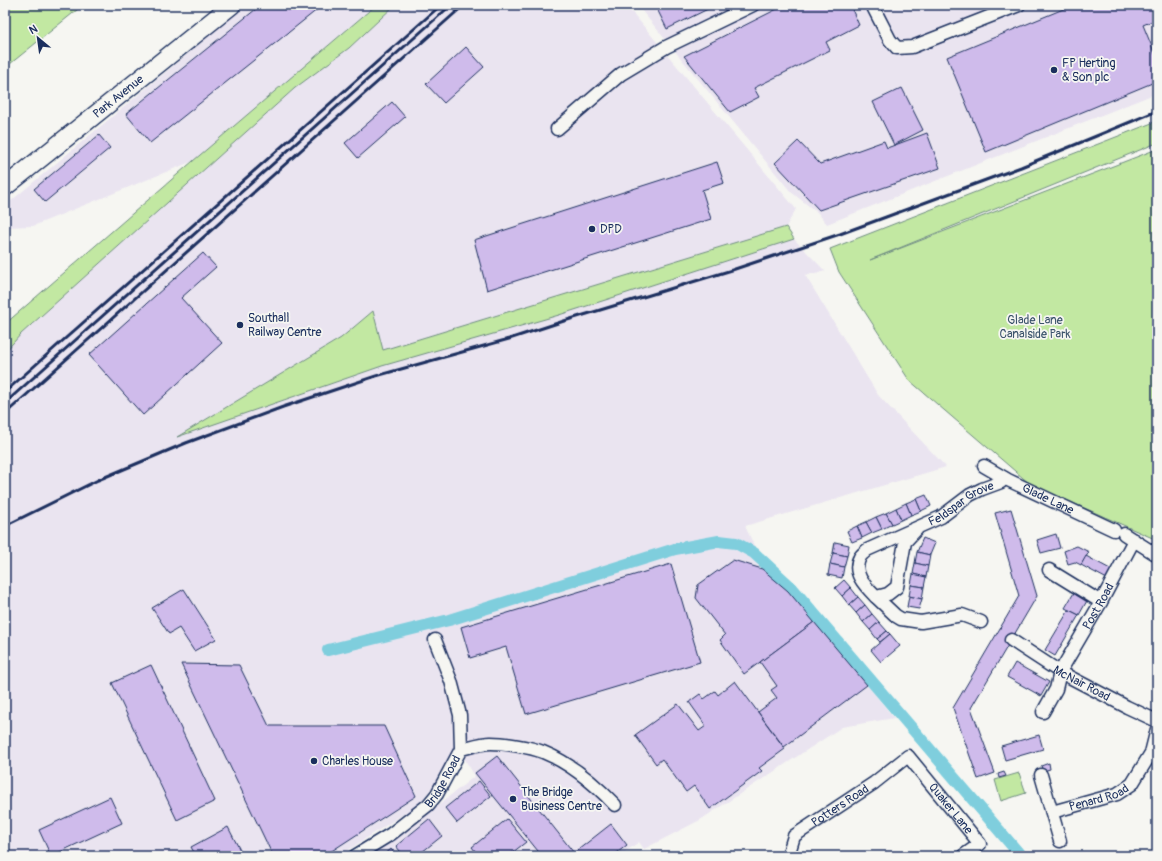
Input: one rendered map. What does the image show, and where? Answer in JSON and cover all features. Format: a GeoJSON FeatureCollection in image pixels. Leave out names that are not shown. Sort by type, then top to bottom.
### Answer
{"type":"FeatureCollection","features":[{"type":"Feature","properties":{"kind":"street","name":"Park Avenue"},"geometry":{"type":"LineString","coordinates":[[5,187],[232,5]]}},
{"type":"Feature","properties":{"kind":"street"},"geometry":{"type":"LineString","coordinates":[[557,129],[621,74],[666,47],[752,5]]}},
{"type":"Feature","properties":{"kind":"street"},"geometry":{"type":"LineString","coordinates":[[872,5],[890,40],[897,48],[912,47],[1019,5]]}},
{"type":"Feature","properties":{"kind":"street","name":"Glade Lane"},"geometry":{"type":"LineString","coordinates":[[984,466],[1004,478],[1124,535],[1157,555]]}},
{"type":"Feature","properties":{"kind":"street","name":"Feldspar Grove"},"geometry":{"type":"LineString","coordinates":[[981,622],[962,615],[921,622],[902,619],[896,616],[876,597],[858,575],[858,568],[860,557],[867,550],[941,517],[970,495],[1001,482],[1004,478]]}},
{"type":"Feature","properties":{"kind":"street","name":"Feldspar Grove"},"geometry":{"type":"LineString","coordinates":[[896,616],[893,604],[905,542],[917,529]]}},
{"type":"Feature","properties":{"kind":"street","name":"Post Road"},"geometry":{"type":"LineString","coordinates":[[1043,712],[1056,689],[1060,672],[1101,602],[1124,535]]}},
{"type":"Feature","properties":{"kind":"street"},"geometry":{"type":"LineString","coordinates":[[1049,570],[1101,602]]}},
{"type":"Feature","properties":{"kind":"street"},"geometry":{"type":"LineString","coordinates":[[876,597],[888,594],[897,587]]}},
{"type":"Feature","properties":{"kind":"street","name":"McNair Road"},"geometry":{"type":"LineString","coordinates":[[1011,640],[1060,672],[1127,707],[1157,720]]}},
{"type":"Feature","properties":{"kind":"street","name":"Bridge Road"},"geometry":{"type":"LineString","coordinates":[[355,856],[391,834],[428,805],[437,794],[460,749],[460,715],[451,681],[436,645]]}},
{"type":"Feature","properties":{"kind":"street","name":"Penard Road"},"geometry":{"type":"LineString","coordinates":[[1052,812],[1117,794],[1132,784],[1151,753],[1157,729]]}},
{"type":"Feature","properties":{"kind":"street"},"geometry":{"type":"LineString","coordinates":[[460,749],[490,743],[515,746],[542,752],[574,769],[599,789],[614,805]]}},
{"type":"Feature","properties":{"kind":"street","name":"Potters Road"},"geometry":{"type":"LineString","coordinates":[[788,856],[794,836],[874,783],[905,759]]}},
{"type":"Feature","properties":{"kind":"street","name":"Quaker Lane"},"geometry":{"type":"LineString","coordinates":[[905,759],[980,844],[963,856]]}},
{"type":"Feature","properties":{"kind":"street","name":"Penard Road"},"geometry":{"type":"LineString","coordinates":[[1041,775],[1060,841]]}},
{"type":"Feature","properties":{"kind":"shaded area"},"geometry":{"type":"Polygon","coordinates":[[[246,5],[376,5],[193,161],[33,226],[5,227],[5,206],[246,5]]]}},
{"type":"Feature","properties":{"kind":"shaded area"},"geometry":{"type":"Polygon","coordinates":[[[395,5],[626,5],[796,209],[786,227],[383,350],[372,312],[341,338],[180,436],[382,366],[559,315],[794,239],[825,271],[805,275],[878,395],[946,467],[745,526],[764,567],[795,595],[894,718],[842,727],[700,820],[644,849],[639,842],[619,856],[370,856],[391,842],[475,776],[460,752],[419,804],[339,856],[5,856],[5,352],[21,334],[295,88],[349,48],[395,5]]]}},
{"type":"Feature","properties":{"kind":"shaded area"},"geometry":{"type":"Polygon","coordinates":[[[637,5],[1157,5],[1157,93],[827,224],[818,213],[791,192],[637,5]]]}},
{"type":"Feature","properties":{"kind":"green space"},"geometry":{"type":"Polygon","coordinates":[[[5,5],[83,5],[5,68],[5,5]]]}},
{"type":"Feature","properties":{"kind":"green space"},"geometry":{"type":"Polygon","coordinates":[[[376,5],[395,5],[349,48],[295,88],[21,334],[5,352],[5,324],[376,5]]]}},
{"type":"Feature","properties":{"kind":"green space","name":"Glade Lane Canalside Park"},"geometry":{"type":"Polygon","coordinates":[[[1157,121],[1157,143],[870,260],[1157,149],[1157,540],[1030,484],[909,380],[839,272],[830,249],[1157,121]]]}},
{"type":"Feature","properties":{"kind":"green space"},"geometry":{"type":"Polygon","coordinates":[[[786,227],[794,239],[559,315],[382,366],[177,437],[341,338],[373,311],[383,350],[786,227]]]}},
{"type":"Feature","properties":{"kind":"green space"},"geometry":{"type":"Polygon","coordinates":[[[1019,773],[1026,793],[1001,801],[995,780],[1019,773]]]}},
{"type":"Feature","properties":{"kind":"building"},"geometry":{"type":"Polygon","coordinates":[[[261,5],[323,5],[150,143],[126,114],[261,5]]]}},
{"type":"Feature","properties":{"kind":"building"},"geometry":{"type":"Polygon","coordinates":[[[655,5],[716,5],[667,29],[655,5]]]}},
{"type":"Feature","properties":{"kind":"building"},"geometry":{"type":"Polygon","coordinates":[[[785,5],[850,5],[859,25],[826,42],[830,50],[754,88],[759,97],[730,112],[684,56],[785,5]]]}},
{"type":"Feature","properties":{"kind":"building","name":"FP Herting & Son plc"},"geometry":{"type":"Polygon","coordinates":[[[1073,5],[1157,5],[1157,19],[1143,25],[1157,59],[1157,81],[986,152],[947,57],[1073,5]]]}},
{"type":"Feature","properties":{"kind":"building"},"geometry":{"type":"Polygon","coordinates":[[[466,47],[484,67],[444,103],[426,84],[466,47]]]}},
{"type":"Feature","properties":{"kind":"building"},"geometry":{"type":"Polygon","coordinates":[[[902,88],[923,130],[894,145],[873,102],[902,88]]]}},
{"type":"Feature","properties":{"kind":"building"},"geometry":{"type":"Polygon","coordinates":[[[392,102],[405,117],[358,158],[345,143],[392,102]]]}},
{"type":"Feature","properties":{"kind":"building"},"geometry":{"type":"Polygon","coordinates":[[[927,133],[940,168],[819,210],[775,163],[798,141],[820,164],[884,141],[887,148],[927,133]]]}},
{"type":"Feature","properties":{"kind":"building"},"geometry":{"type":"Polygon","coordinates":[[[99,135],[110,148],[45,202],[34,189],[99,135]]]}},
{"type":"Feature","properties":{"kind":"building","name":"DPD"},"geometry":{"type":"Polygon","coordinates":[[[717,162],[724,183],[702,190],[711,219],[487,290],[474,240],[717,162]]]}},
{"type":"Feature","properties":{"kind":"building"},"geometry":{"type":"Polygon","coordinates":[[[203,253],[216,267],[181,298],[222,343],[143,415],[89,355],[203,253]]]}},
{"type":"Feature","properties":{"kind":"building"},"geometry":{"type":"Polygon","coordinates":[[[926,495],[931,506],[921,511],[916,499],[926,495]]]}},
{"type":"Feature","properties":{"kind":"building"},"geometry":{"type":"Polygon","coordinates":[[[916,499],[921,511],[911,515],[906,503],[916,499]]]}},
{"type":"Feature","properties":{"kind":"building"},"geometry":{"type":"Polygon","coordinates":[[[906,503],[911,515],[901,520],[896,508],[906,503]]]}},
{"type":"Feature","properties":{"kind":"building"},"geometry":{"type":"Polygon","coordinates":[[[896,508],[901,520],[892,524],[886,513],[896,508]]]}},
{"type":"Feature","properties":{"kind":"building"},"geometry":{"type":"Polygon","coordinates":[[[1011,509],[1037,596],[971,708],[995,773],[978,779],[953,708],[1019,596],[995,513],[1011,509]]]}},
{"type":"Feature","properties":{"kind":"building"},"geometry":{"type":"Polygon","coordinates":[[[886,513],[892,524],[882,529],[876,517],[886,513]]]}},
{"type":"Feature","properties":{"kind":"building"},"geometry":{"type":"Polygon","coordinates":[[[876,517],[882,529],[872,533],[866,522],[876,517]]]}},
{"type":"Feature","properties":{"kind":"building"},"geometry":{"type":"Polygon","coordinates":[[[866,522],[872,533],[862,538],[857,526],[866,522]]]}},
{"type":"Feature","properties":{"kind":"building"},"geometry":{"type":"Polygon","coordinates":[[[857,526],[862,538],[852,542],[847,531],[857,526]]]}},
{"type":"Feature","properties":{"kind":"building"},"geometry":{"type":"Polygon","coordinates":[[[1056,534],[1060,548],[1041,553],[1037,540],[1056,534]]]}},
{"type":"Feature","properties":{"kind":"building"},"geometry":{"type":"Polygon","coordinates":[[[923,538],[935,543],[930,555],[917,552],[923,538]]]}},
{"type":"Feature","properties":{"kind":"building"},"geometry":{"type":"Polygon","coordinates":[[[835,542],[849,545],[847,556],[833,553],[835,542]]]}},
{"type":"Feature","properties":{"kind":"building"},"geometry":{"type":"Polygon","coordinates":[[[1077,546],[1089,552],[1081,565],[1075,562],[1068,564],[1064,551],[1077,546]]]}},
{"type":"Feature","properties":{"kind":"building"},"geometry":{"type":"Polygon","coordinates":[[[917,552],[930,555],[928,566],[915,563],[917,552]]]}},
{"type":"Feature","properties":{"kind":"building"},"geometry":{"type":"Polygon","coordinates":[[[833,553],[847,556],[844,567],[830,564],[833,553]]]}},
{"type":"Feature","properties":{"kind":"building"},"geometry":{"type":"Polygon","coordinates":[[[1086,556],[1112,570],[1107,579],[1081,565],[1086,556]]]}},
{"type":"Feature","properties":{"kind":"building"},"geometry":{"type":"Polygon","coordinates":[[[733,560],[762,569],[788,591],[814,622],[744,674],[720,640],[725,635],[696,598],[698,585],[733,560]]]}},
{"type":"Feature","properties":{"kind":"building"},"geometry":{"type":"Polygon","coordinates":[[[915,563],[928,566],[926,577],[913,574],[915,563]]]}},
{"type":"Feature","properties":{"kind":"building"},"geometry":{"type":"Polygon","coordinates":[[[671,564],[700,662],[526,714],[506,647],[470,658],[461,627],[671,564]]]}},
{"type":"Feature","properties":{"kind":"building"},"geometry":{"type":"Polygon","coordinates":[[[830,564],[844,567],[842,578],[828,575],[830,564]]]}},
{"type":"Feature","properties":{"kind":"building"},"geometry":{"type":"Polygon","coordinates":[[[913,574],[926,577],[924,587],[911,585],[913,574]]]}},
{"type":"Feature","properties":{"kind":"building"},"geometry":{"type":"Polygon","coordinates":[[[844,580],[851,588],[842,596],[835,588],[844,580]]]}},
{"type":"Feature","properties":{"kind":"building"},"geometry":{"type":"Polygon","coordinates":[[[911,585],[924,587],[922,599],[909,596],[911,585]]]}},
{"type":"Feature","properties":{"kind":"building"},"geometry":{"type":"Polygon","coordinates":[[[851,588],[858,597],[849,605],[842,596],[851,588]]]}},
{"type":"Feature","properties":{"kind":"building"},"geometry":{"type":"Polygon","coordinates":[[[184,589],[216,639],[194,651],[179,628],[169,634],[152,608],[184,589]]]}},
{"type":"Feature","properties":{"kind":"building"},"geometry":{"type":"Polygon","coordinates":[[[1075,591],[1088,599],[1079,615],[1065,608],[1075,591]]]}},
{"type":"Feature","properties":{"kind":"building"},"geometry":{"type":"Polygon","coordinates":[[[909,596],[922,599],[919,609],[907,607],[909,596]]]}},
{"type":"Feature","properties":{"kind":"building"},"geometry":{"type":"Polygon","coordinates":[[[858,597],[865,605],[856,613],[849,605],[858,597]]]}},
{"type":"Feature","properties":{"kind":"building"},"geometry":{"type":"Polygon","coordinates":[[[865,605],[872,614],[863,622],[856,613],[865,605]]]}},
{"type":"Feature","properties":{"kind":"building"},"geometry":{"type":"Polygon","coordinates":[[[1069,610],[1079,615],[1055,656],[1045,650],[1069,610]]]}},
{"type":"Feature","properties":{"kind":"building"},"geometry":{"type":"Polygon","coordinates":[[[872,614],[879,622],[870,630],[863,622],[872,614]]]}},
{"type":"Feature","properties":{"kind":"building"},"geometry":{"type":"Polygon","coordinates":[[[814,622],[867,685],[784,747],[758,712],[777,698],[771,690],[777,686],[760,662],[814,622]]]}},
{"type":"Feature","properties":{"kind":"building"},"geometry":{"type":"Polygon","coordinates":[[[879,622],[887,631],[877,639],[870,630],[879,622]]]}},
{"type":"Feature","properties":{"kind":"building"},"geometry":{"type":"Polygon","coordinates":[[[887,631],[890,634],[880,642],[877,639],[887,631]]]}},
{"type":"Feature","properties":{"kind":"building"},"geometry":{"type":"Polygon","coordinates":[[[890,634],[900,646],[881,662],[871,650],[890,634]]]}},
{"type":"Feature","properties":{"kind":"building"},"geometry":{"type":"Polygon","coordinates":[[[1015,663],[1049,682],[1041,696],[1007,677],[1015,663]]]}},
{"type":"Feature","properties":{"kind":"building","name":"Charles House"},"geometry":{"type":"Polygon","coordinates":[[[181,664],[239,665],[269,726],[384,726],[416,796],[324,856],[273,856],[181,664]]]}},
{"type":"Feature","properties":{"kind":"building"},"geometry":{"type":"Polygon","coordinates":[[[151,665],[215,801],[177,820],[112,683],[151,665]]]}},
{"type":"Feature","properties":{"kind":"building"},"geometry":{"type":"Polygon","coordinates":[[[735,681],[785,749],[759,768],[762,771],[710,809],[694,786],[686,792],[662,759],[656,764],[635,735],[678,704],[699,731],[706,726],[689,702],[700,694],[704,699],[715,691],[718,695],[735,681]]]}},
{"type":"Feature","properties":{"kind":"building"},"geometry":{"type":"Polygon","coordinates":[[[1039,735],[1043,749],[1005,760],[1001,746],[1039,735]]]}},
{"type":"Feature","properties":{"kind":"building","name":"The Bridge Business Centre"},"geometry":{"type":"Polygon","coordinates":[[[497,756],[574,853],[611,824],[627,845],[613,856],[542,856],[475,773],[497,756]]]}},
{"type":"Feature","properties":{"kind":"building"},"geometry":{"type":"Polygon","coordinates":[[[1049,763],[1050,769],[1043,771],[1041,766],[1049,763]]]}},
{"type":"Feature","properties":{"kind":"building"},"geometry":{"type":"Polygon","coordinates":[[[1004,772],[1006,776],[999,778],[998,774],[1004,772]]]}},
{"type":"Feature","properties":{"kind":"building"},"geometry":{"type":"Polygon","coordinates":[[[479,781],[491,796],[457,823],[445,808],[479,781]]]}},
{"type":"Feature","properties":{"kind":"building"},"geometry":{"type":"Polygon","coordinates":[[[110,797],[122,823],[51,856],[39,830],[110,797]]]}},
{"type":"Feature","properties":{"kind":"building"},"geometry":{"type":"Polygon","coordinates":[[[429,819],[442,836],[417,856],[404,856],[396,846],[429,819]]]}},
{"type":"Feature","properties":{"kind":"building"},"geometry":{"type":"Polygon","coordinates":[[[507,819],[526,842],[508,856],[479,856],[472,847],[507,819]]]}},
{"type":"Feature","properties":{"kind":"building"},"geometry":{"type":"Polygon","coordinates":[[[228,827],[243,856],[196,856],[191,847],[228,827]]]}},
{"type":"Feature","properties":{"kind":"building"},"geometry":{"type":"Polygon","coordinates":[[[391,849],[397,856],[383,856],[391,849]]]}},
{"type":"Feature","properties":{"kind":"waterway"},"geometry":{"type":"LineString","coordinates":[[328,650],[449,620],[675,549],[719,541],[736,543],[754,553],[792,588],[1021,856]]}},
{"type":"Feature","properties":{"kind":"railway"},"geometry":{"type":"LineString","coordinates":[[5,392],[441,5]]}},
{"type":"Feature","properties":{"kind":"railway"},"geometry":{"type":"LineString","coordinates":[[5,403],[451,5]]}},
{"type":"Feature","properties":{"kind":"railway"},"geometry":{"type":"LineString","coordinates":[[5,414],[464,5]]}},
{"type":"Feature","properties":{"kind":"railway"},"geometry":{"type":"LineString","coordinates":[[5,526],[98,480],[186,443],[283,407],[376,376],[509,339],[732,270],[840,234],[1021,167],[1157,111]]}},
{"type":"Feature","properties":{"kind":"place","name":"FP Herting & Son plc"},"geometry":{"type":"Point","coordinates":[1054,70]}},
{"type":"Feature","properties":{"kind":"place","name":"DPD"},"geometry":{"type":"Point","coordinates":[592,229]}},
{"type":"Feature","properties":{"kind":"place","name":"Southall Railway Centre"},"geometry":{"type":"Point","coordinates":[240,325]}},
{"type":"Feature","properties":{"kind":"place","name":"Charles House"},"geometry":{"type":"Point","coordinates":[314,761]}},
{"type":"Feature","properties":{"kind":"place","name":"The Bridge Business Centre"},"geometry":{"type":"Point","coordinates":[513,799]}}]}
